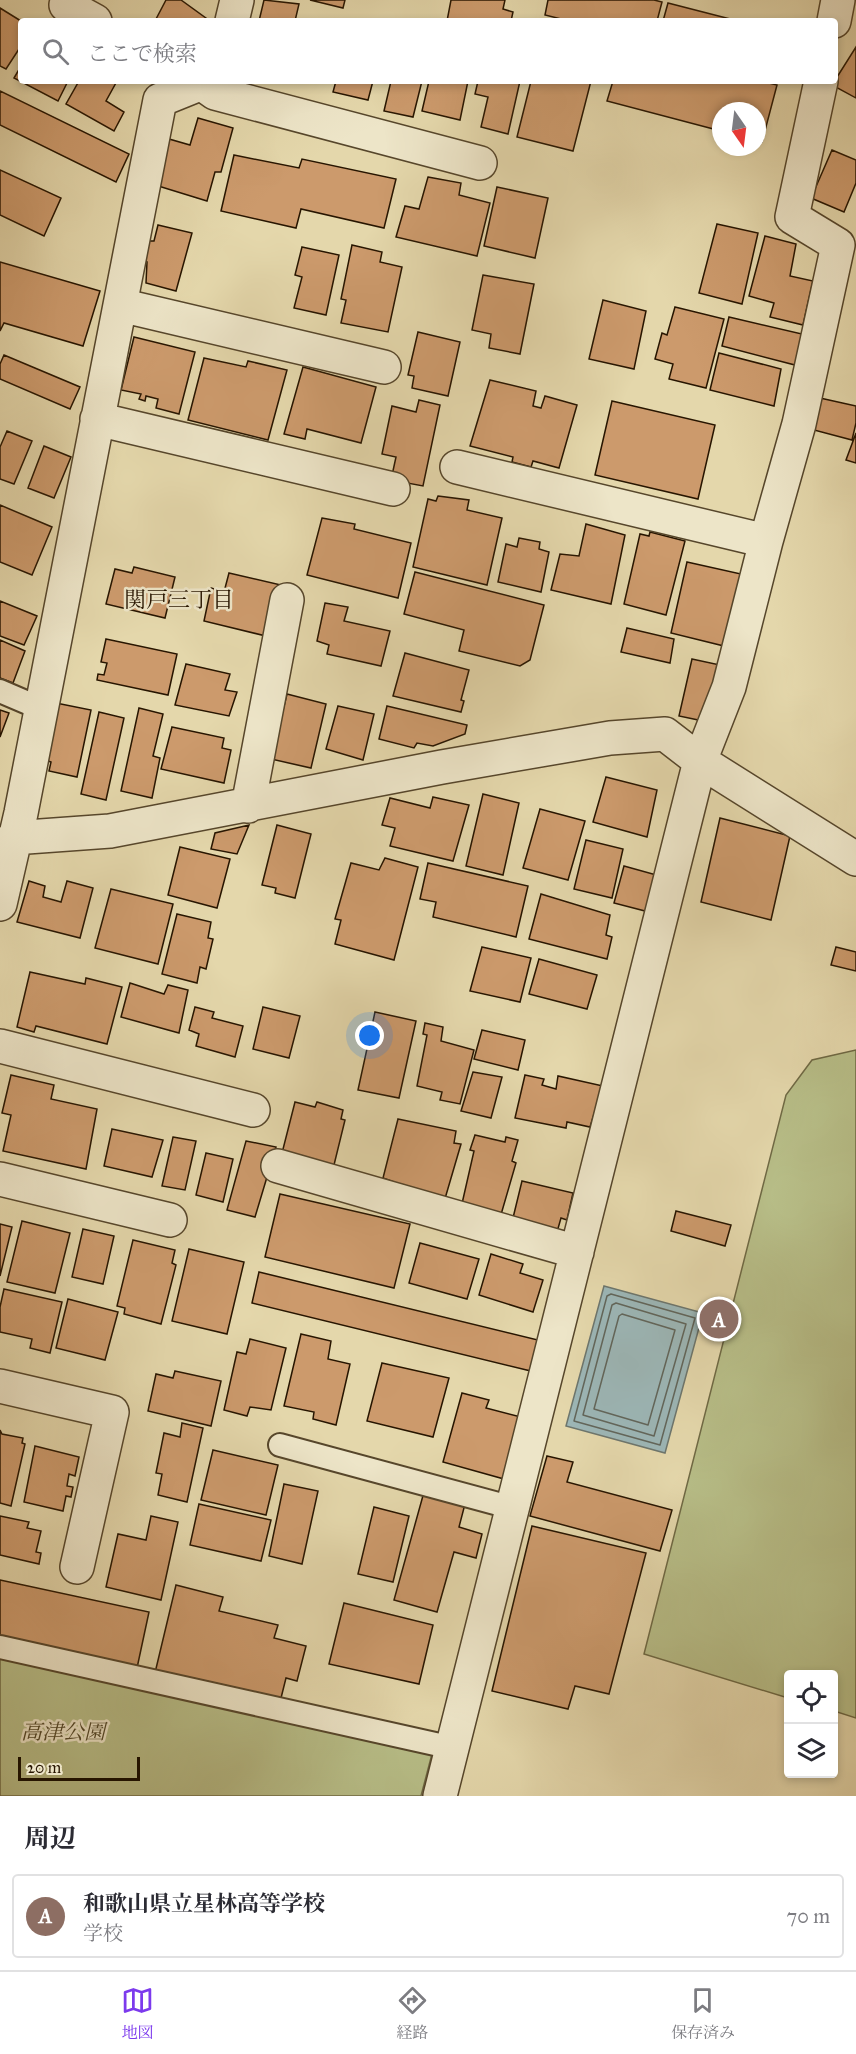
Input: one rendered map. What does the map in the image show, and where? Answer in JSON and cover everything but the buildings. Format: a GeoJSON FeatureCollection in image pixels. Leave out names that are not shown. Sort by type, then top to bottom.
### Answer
{"type":"FeatureCollection","features":[{"type":"Feature","properties":{"kind":"street"},"geometry":{"type":"LineString","coordinates":[[233,18],[237,0]]}},
{"type":"Feature","properties":{"kind":"street"},"geometry":{"type":"LineString","coordinates":[[835,18],[838,0]]}},
{"type":"Feature","properties":{"kind":"street"},"geometry":{"type":"LineString","coordinates":[[66,4],[90,18]]}},
{"type":"Feature","properties":{"kind":"street"},"geometry":{"type":"LineString","coordinates":[[0,904],[12,819],[42,709],[160,100],[198,84]]}},
{"type":"Feature","properties":{"kind":"street"},"geometry":{"type":"LineString","coordinates":[[205,84],[215,93],[480,163]]}},
{"type":"Feature","properties":{"kind":"street"},"geometry":{"type":"LineString","coordinates":[[440,1796],[700,761],[729,687],[766,541],[847,246],[792,217],[820,84]]}},
{"type":"Feature","properties":{"kind":"street"},"geometry":{"type":"LineString","coordinates":[[120,304],[384,367]]}},
{"type":"Feature","properties":{"kind":"street"},"geometry":{"type":"LineString","coordinates":[[98,419],[393,489]]}},
{"type":"Feature","properties":{"kind":"street"},"geometry":{"type":"LineString","coordinates":[[457,467],[766,541]]}},
{"type":"Feature","properties":{"kind":"street"},"geometry":{"type":"LineString","coordinates":[[248,806],[287,600]]}},
{"type":"Feature","properties":{"kind":"street"},"geometry":{"type":"LineString","coordinates":[[12,819],[110,831],[442,767],[610,738],[665,734],[700,761],[856,859]]}},
{"type":"Feature","properties":{"kind":"street"},"geometry":{"type":"LineString","coordinates":[[0,1046],[254,1110]]}},
{"type":"Feature","properties":{"kind":"street"},"geometry":{"type":"LineString","coordinates":[[278,1166],[577,1252]]}},
{"type":"Feature","properties":{"kind":"street"},"geometry":{"type":"LineString","coordinates":[[0,1179],[170,1220]]}},
{"type":"Feature","properties":{"kind":"street"},"geometry":{"type":"LineString","coordinates":[[0,1386],[112,1412],[77,1567]]}},
{"type":"Feature","properties":{"kind":"lane"},"geometry":{"type":"LineString","coordinates":[[0,691],[42,709]]}},
{"type":"Feature","properties":{"kind":"lane"},"geometry":{"type":"LineString","coordinates":[[280,1446],[513,1508]]}},
{"type":"Feature","properties":{"kind":"lane"},"geometry":{"type":"LineString","coordinates":[[0,1647],[453,1748]]}},
{"type":"Feature","properties":{"kind":"green space"},"geometry":{"type":"Polygon","coordinates":[[[856,1050],[856,1718],[838,1712],[838,1670],[784,1670],[784,1697],[644,1654],[786,1095],[812,1060],[856,1050]]]}},
{"type":"Feature","properties":{"kind":"green space","name":"高津公園"},"geometry":{"type":"Polygon","coordinates":[[[0,1653],[433,1750],[421,1796],[0,1796],[0,1653]]]}},
{"type":"Feature","properties":{"kind":"water"},"geometry":{"type":"Polygon","coordinates":[[[604,1286],[703,1313],[665,1453],[566,1426],[604,1286]]]}},
{"type":"Feature","properties":{"kind":"place","name":"和歌山県立星林高等学校"},"geometry":{"type":"Point","coordinates":[719,1319]}},
{"type":"Feature","properties":{"kind":"district","name":"関戸三丁目"},"geometry":{"type":"Point","coordinates":[179,599]}}]}
